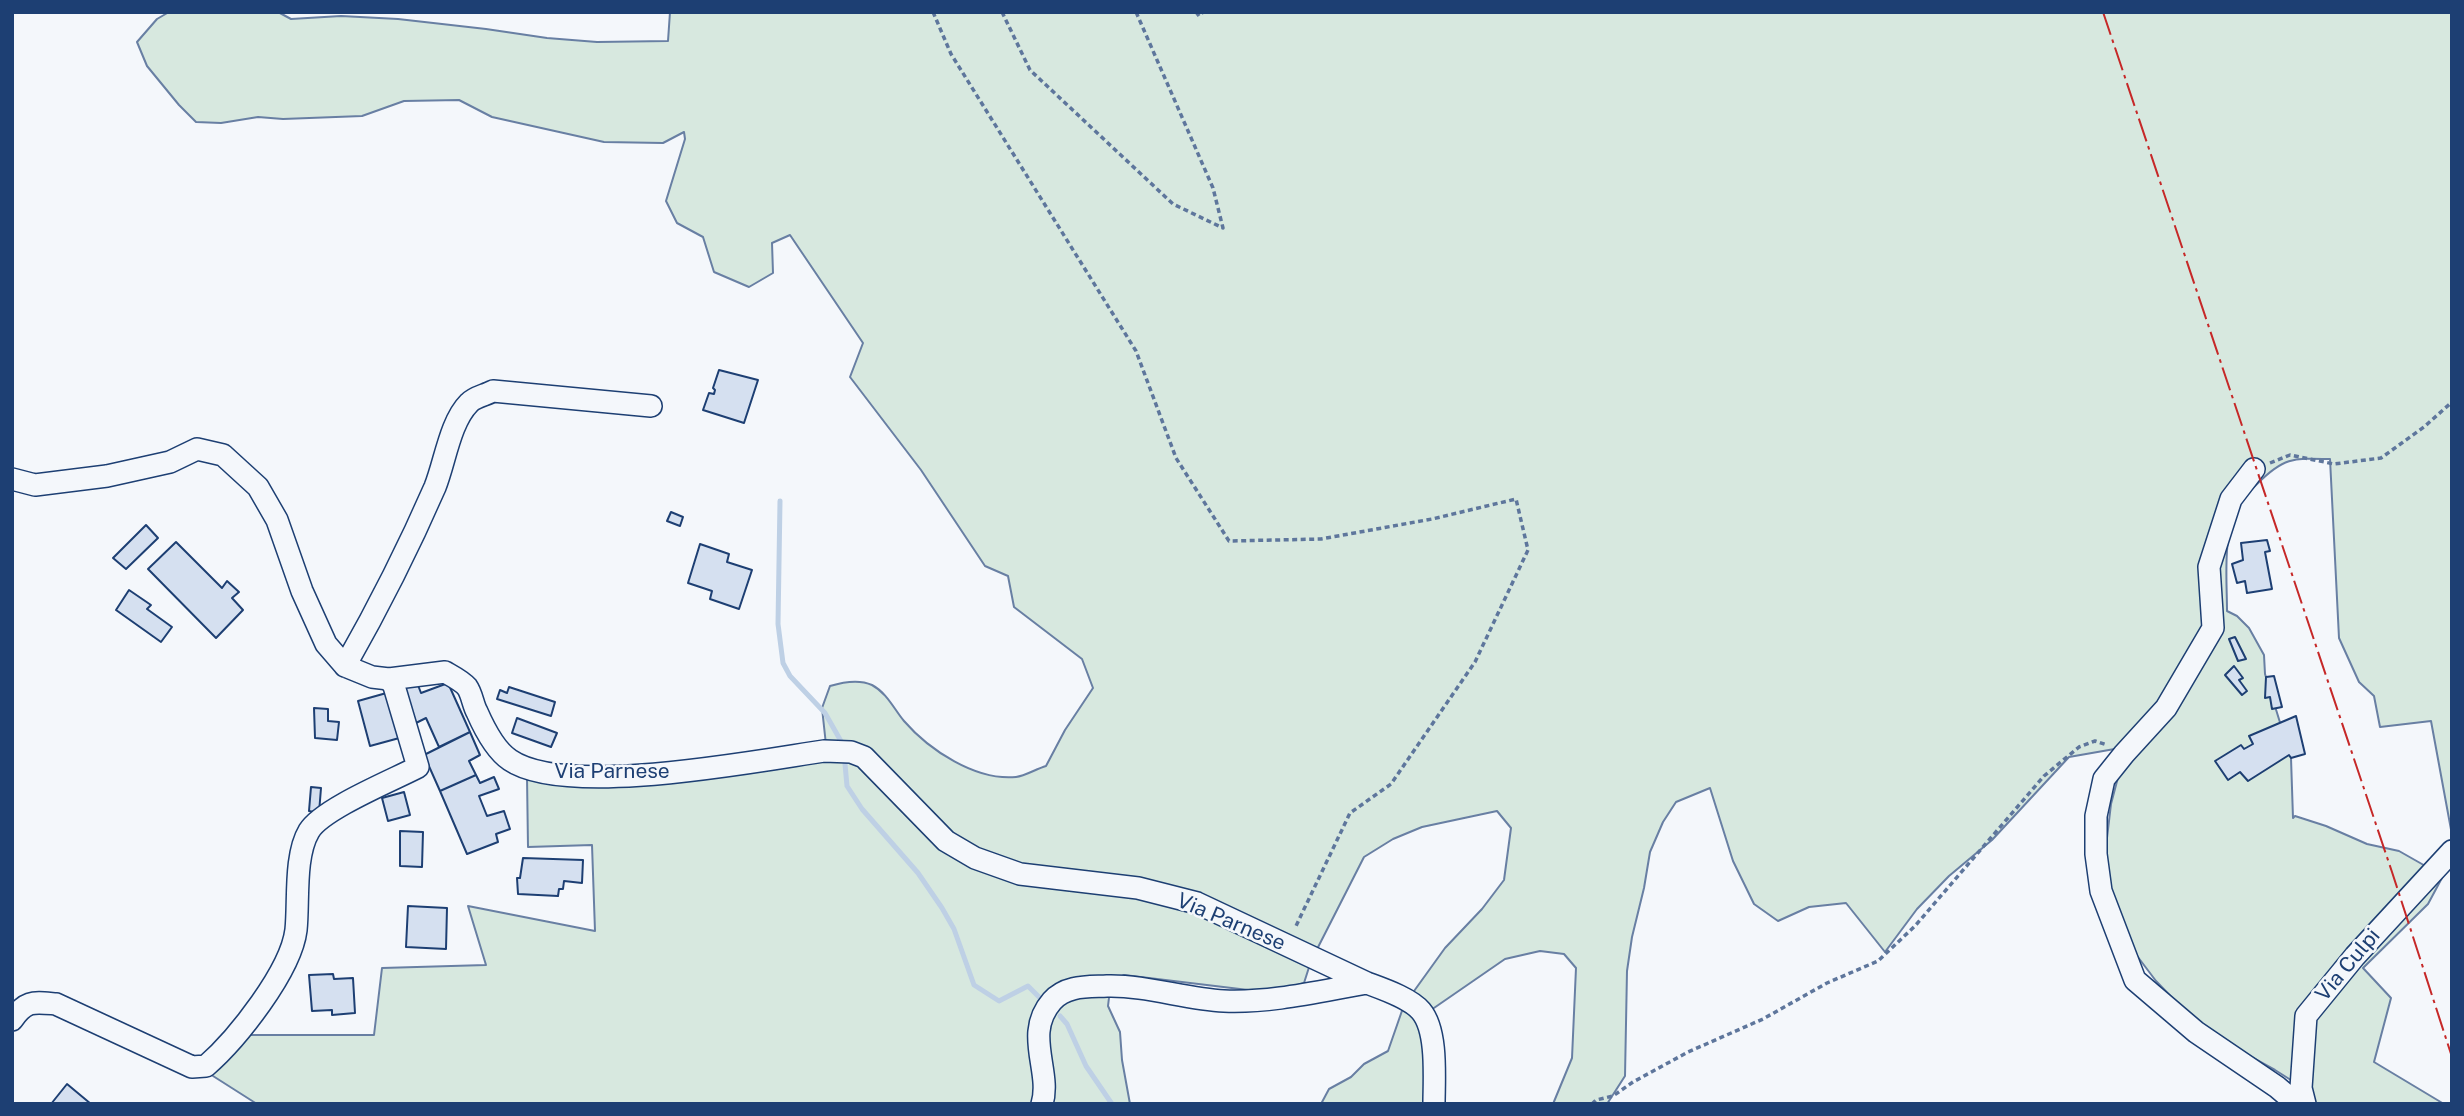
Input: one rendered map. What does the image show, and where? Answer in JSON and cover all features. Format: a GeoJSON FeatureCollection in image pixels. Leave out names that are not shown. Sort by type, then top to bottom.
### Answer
{"type":"FeatureCollection","features":[{"type":"Feature","properties":{"kind":"street"},"geometry":{"type":"LineString","coordinates":[[345,666],[415,532],[441,472],[455,426],[470,402],[494,391],[651,406]]}},
{"type":"Feature","properties":{"kind":"street"},"geometry":{"type":"LineString","coordinates":[[12,479],[35,485],[107,476],[170,461],[197,449],[223,455],[258,487],[277,520],[302,591],[326,644],[345,666],[372,677],[389,679],[394,686],[418,767],[322,816],[309,830],[302,847],[296,934],[286,963],[224,1051],[206,1066],[192,1067],[56,1004],[35,1002],[21,1006],[12,1020]]}},
{"type":"Feature","properties":{"kind":"street"},"geometry":{"type":"LineString","coordinates":[[2254,469],[2231,499],[2209,567],[2213,628],[2166,709],[2104,779],[2096,816],[2096,854],[2101,891],[2135,980],[2196,1032],[2277,1087],[2297,1104]]}},
{"type":"Feature","properties":{"kind":"street","name":"Via Parnese"},"geometry":{"type":"LineString","coordinates":[[389,679],[446,672],[468,688],[477,713],[494,743],[508,759],[525,768],[558,775],[649,776],[824,751],[851,752],[864,757],[946,841],[975,858],[1020,874],[1138,888],[1197,903],[1395,994],[1422,1011],[1432,1036],[1434,1104]]}},
{"type":"Feature","properties":{"kind":"street","name":"Via Culpi"},"geometry":{"type":"LineString","coordinates":[[2305,1104],[2301,1088],[2306,1016],[2355,956],[2452,851]]}},
{"type":"Feature","properties":{"kind":"street"},"geometry":{"type":"LineString","coordinates":[[1042,1104],[1045,1093],[1038,1051],[1041,1022],[1053,1000],[1072,987],[1118,986],[1224,1001],[1282,998],[1367,983]]}},
{"type":"Feature","properties":{"kind":"path"},"geometry":{"type":"LineString","coordinates":[[933,12],[951,54],[1136,351],[1176,458],[1229,541],[1321,539],[1432,519],[1516,499],[1528,550],[1475,662],[1391,783],[1350,813],[1286,945]]}},
{"type":"Feature","properties":{"kind":"path"},"geometry":{"type":"LineString","coordinates":[[1002,12],[1030,70],[1173,204],[1223,228],[1213,188],[1136,12]]}},
{"type":"Feature","properties":{"kind":"path"},"geometry":{"type":"LineString","coordinates":[[1196,12],[1199,16],[1203,12]]}},
{"type":"Feature","properties":{"kind":"path"},"geometry":{"type":"LineString","coordinates":[[2254,469],[2290,455],[2334,464],[2381,458],[2424,428],[2452,402]]}},
{"type":"Feature","properties":{"kind":"path"},"geometry":{"type":"LineString","coordinates":[[1592,1104],[1596,1100],[1613,1096],[1688,1052],[1763,1019],[1827,983],[1878,961],[1915,926],[2044,776],[2079,747],[2095,741],[2124,754]]}},
{"type":"Feature","properties":{"kind":"path"},"geometry":{"type":"LineString","coordinates":[[1610,1104],[1613,1096]]}},
{"type":"Feature","properties":{"kind":"shaded area"},"geometry":{"type":"Polygon","coordinates":[[[169,12],[278,12],[291,19],[341,16],[398,19],[597,42],[668,41],[670,12],[2452,12],[2452,835],[2431,721],[2380,727],[2374,696],[2359,682],[2339,638],[2330,459],[2298,459],[2282,464],[2266,475],[2245,496],[2239,504],[2230,529],[2226,571],[2227,611],[2237,616],[2249,628],[2264,655],[2265,674],[2291,758],[2293,818],[2295,816],[2326,826],[2367,844],[2399,851],[2443,876],[2428,904],[2363,968],[2391,998],[2374,1062],[2444,1104],[2314,1104],[2313,1094],[2204,1031],[2156,981],[2119,932],[2105,855],[2111,804],[2126,747],[2069,757],[1992,840],[1949,876],[1917,909],[1885,952],[1846,903],[1809,907],[1778,921],[1754,904],[1733,861],[1710,788],[1676,802],[1663,822],[1650,852],[1627,971],[1625,1076],[1607,1104],[1553,1104],[1572,1058],[1576,968],[1564,954],[1540,951],[1505,959],[1418,1019],[1433,1053],[1432,1104],[1321,1104],[1329,1089],[1388,1051],[1404,1005],[1445,948],[1482,909],[1504,880],[1511,828],[1497,811],[1422,827],[1393,839],[1364,857],[1311,961],[1304,983],[1273,993],[1124,975],[1111,981],[1108,1006],[1120,1032],[1130,1104],[257,1104],[202,1069],[240,1035],[374,1035],[382,968],[486,965],[468,906],[595,931],[592,845],[528,847],[527,777],[827,754],[822,708],[830,686],[856,682],[877,688],[914,732],[940,753],[985,774],[1016,777],[1046,766],[1065,730],[1093,688],[1082,659],[1014,607],[1008,576],[985,566],[921,470],[850,377],[863,343],[790,235],[772,243],[773,273],[749,287],[714,272],[703,237],[677,223],[666,201],[685,139],[684,132],[663,143],[604,142],[492,117],[459,100],[404,101],[362,116],[283,119],[258,117],[221,123],[196,122],[147,66],[137,42],[157,19],[169,12]]]}},
{"type":"Feature","properties":{"kind":"building"},"geometry":{"type":"Polygon","coordinates":[[[719,370],[758,380],[744,423],[703,410],[709,393],[714,394],[713,388],[719,370]]]}},
{"type":"Feature","properties":{"kind":"building"},"geometry":{"type":"Polygon","coordinates":[[[671,512],[683,517],[680,526],[667,521],[671,512]]]}},
{"type":"Feature","properties":{"kind":"building"},"geometry":{"type":"Polygon","coordinates":[[[146,525],[158,538],[126,569],[113,558],[146,525]]]}},
{"type":"Feature","properties":{"kind":"building"},"geometry":{"type":"Polygon","coordinates":[[[2267,540],[2270,551],[2265,552],[2272,589],[2247,593],[2245,581],[2237,583],[2232,564],[2243,560],[2241,543],[2267,540]]]}},
{"type":"Feature","properties":{"kind":"building"},"geometry":{"type":"Polygon","coordinates":[[[176,542],[222,588],[227,581],[239,592],[232,598],[243,610],[216,638],[148,569],[176,542]]]}},
{"type":"Feature","properties":{"kind":"building"},"geometry":{"type":"Polygon","coordinates":[[[700,544],[729,554],[727,562],[752,570],[739,609],[710,599],[712,591],[688,583],[700,544]]]}},
{"type":"Feature","properties":{"kind":"building"},"geometry":{"type":"Polygon","coordinates":[[[129,590],[151,605],[147,609],[172,627],[161,642],[116,610],[129,590]]]}},
{"type":"Feature","properties":{"kind":"building"},"geometry":{"type":"Polygon","coordinates":[[[2235,637],[2246,659],[2238,661],[2229,639],[2235,637]]]}},
{"type":"Feature","properties":{"kind":"building"},"geometry":{"type":"Polygon","coordinates":[[[2234,666],[2243,678],[2239,680],[2247,691],[2242,695],[2225,675],[2234,666]]]}},
{"type":"Feature","properties":{"kind":"building"},"geometry":{"type":"Polygon","coordinates":[[[2274,676],[2282,707],[2272,709],[2270,697],[2265,698],[2266,677],[2274,676]]]}},
{"type":"Feature","properties":{"kind":"building"},"geometry":{"type":"Polygon","coordinates":[[[416,680],[421,693],[448,683],[470,732],[439,747],[426,718],[414,724],[399,687],[416,680]]]}},
{"type":"Feature","properties":{"kind":"building"},"geometry":{"type":"Polygon","coordinates":[[[509,687],[555,702],[551,716],[497,699],[500,690],[507,693],[509,687]]]}},
{"type":"Feature","properties":{"kind":"building"},"geometry":{"type":"Polygon","coordinates":[[[390,692],[403,737],[370,746],[358,701],[390,692]]]}},
{"type":"Feature","properties":{"kind":"building"},"geometry":{"type":"Polygon","coordinates":[[[314,708],[328,709],[328,721],[339,722],[337,740],[315,738],[314,708]]]}},
{"type":"Feature","properties":{"kind":"building"},"geometry":{"type":"Polygon","coordinates":[[[2296,716],[2305,754],[2291,758],[2289,755],[2248,781],[2240,772],[2228,780],[2215,761],[2241,745],[2244,749],[2253,744],[2249,736],[2296,716]]]}},
{"type":"Feature","properties":{"kind":"building"},"geometry":{"type":"Polygon","coordinates":[[[517,718],[557,733],[551,747],[512,733],[517,718]]]}},
{"type":"Feature","properties":{"kind":"building"},"geometry":{"type":"Polygon","coordinates":[[[470,732],[480,755],[469,761],[476,775],[440,791],[424,755],[470,732]]]}},
{"type":"Feature","properties":{"kind":"building"},"geometry":{"type":"Polygon","coordinates":[[[476,775],[480,783],[494,777],[499,789],[479,796],[487,816],[504,811],[510,829],[496,834],[498,842],[467,854],[440,791],[476,775]]]}},
{"type":"Feature","properties":{"kind":"building"},"geometry":{"type":"Polygon","coordinates":[[[311,787],[321,788],[319,813],[309,811],[311,787]]]}},
{"type":"Feature","properties":{"kind":"building"},"geometry":{"type":"Polygon","coordinates":[[[404,792],[410,815],[388,821],[382,798],[404,792]]]}},
{"type":"Feature","properties":{"kind":"building"},"geometry":{"type":"Polygon","coordinates":[[[400,831],[423,832],[422,867],[400,866],[400,831]]]}},
{"type":"Feature","properties":{"kind":"building"},"geometry":{"type":"Polygon","coordinates":[[[523,858],[583,860],[582,883],[564,881],[558,896],[518,894],[517,878],[520,878],[523,858]]]}},
{"type":"Feature","properties":{"kind":"building"},"geometry":{"type":"Polygon","coordinates":[[[408,906],[447,908],[446,949],[406,947],[408,906]]]}},
{"type":"Feature","properties":{"kind":"building"},"geometry":{"type":"Polygon","coordinates":[[[333,974],[334,979],[353,978],[355,1013],[332,1015],[332,1010],[312,1011],[309,975],[333,974]]]}},
{"type":"Feature","properties":{"kind":"building"},"geometry":{"type":"Polygon","coordinates":[[[67,1084],[91,1104],[51,1104],[67,1084]]]}},
{"type":"Feature","properties":{"kind":"waterway"},"geometry":{"type":"LineString","coordinates":[[780,501],[778,624],[783,663],[790,676],[825,713],[842,743]]}},
{"type":"Feature","properties":{"kind":"waterway"},"geometry":{"type":"LineString","coordinates":[[845,764],[847,786],[862,809],[918,873],[942,908],[954,929],[974,985],[999,1001],[1028,986],[1043,1001]]}},
{"type":"Feature","properties":{"kind":"waterway"},"geometry":{"type":"LineString","coordinates":[[1060,1016],[1067,1024],[1086,1066],[1112,1104]]}},
{"type":"Feature","properties":{"kind":"power"},"geometry":{"type":"LineString","coordinates":[[2103,12],[2452,1057]]}}]}
